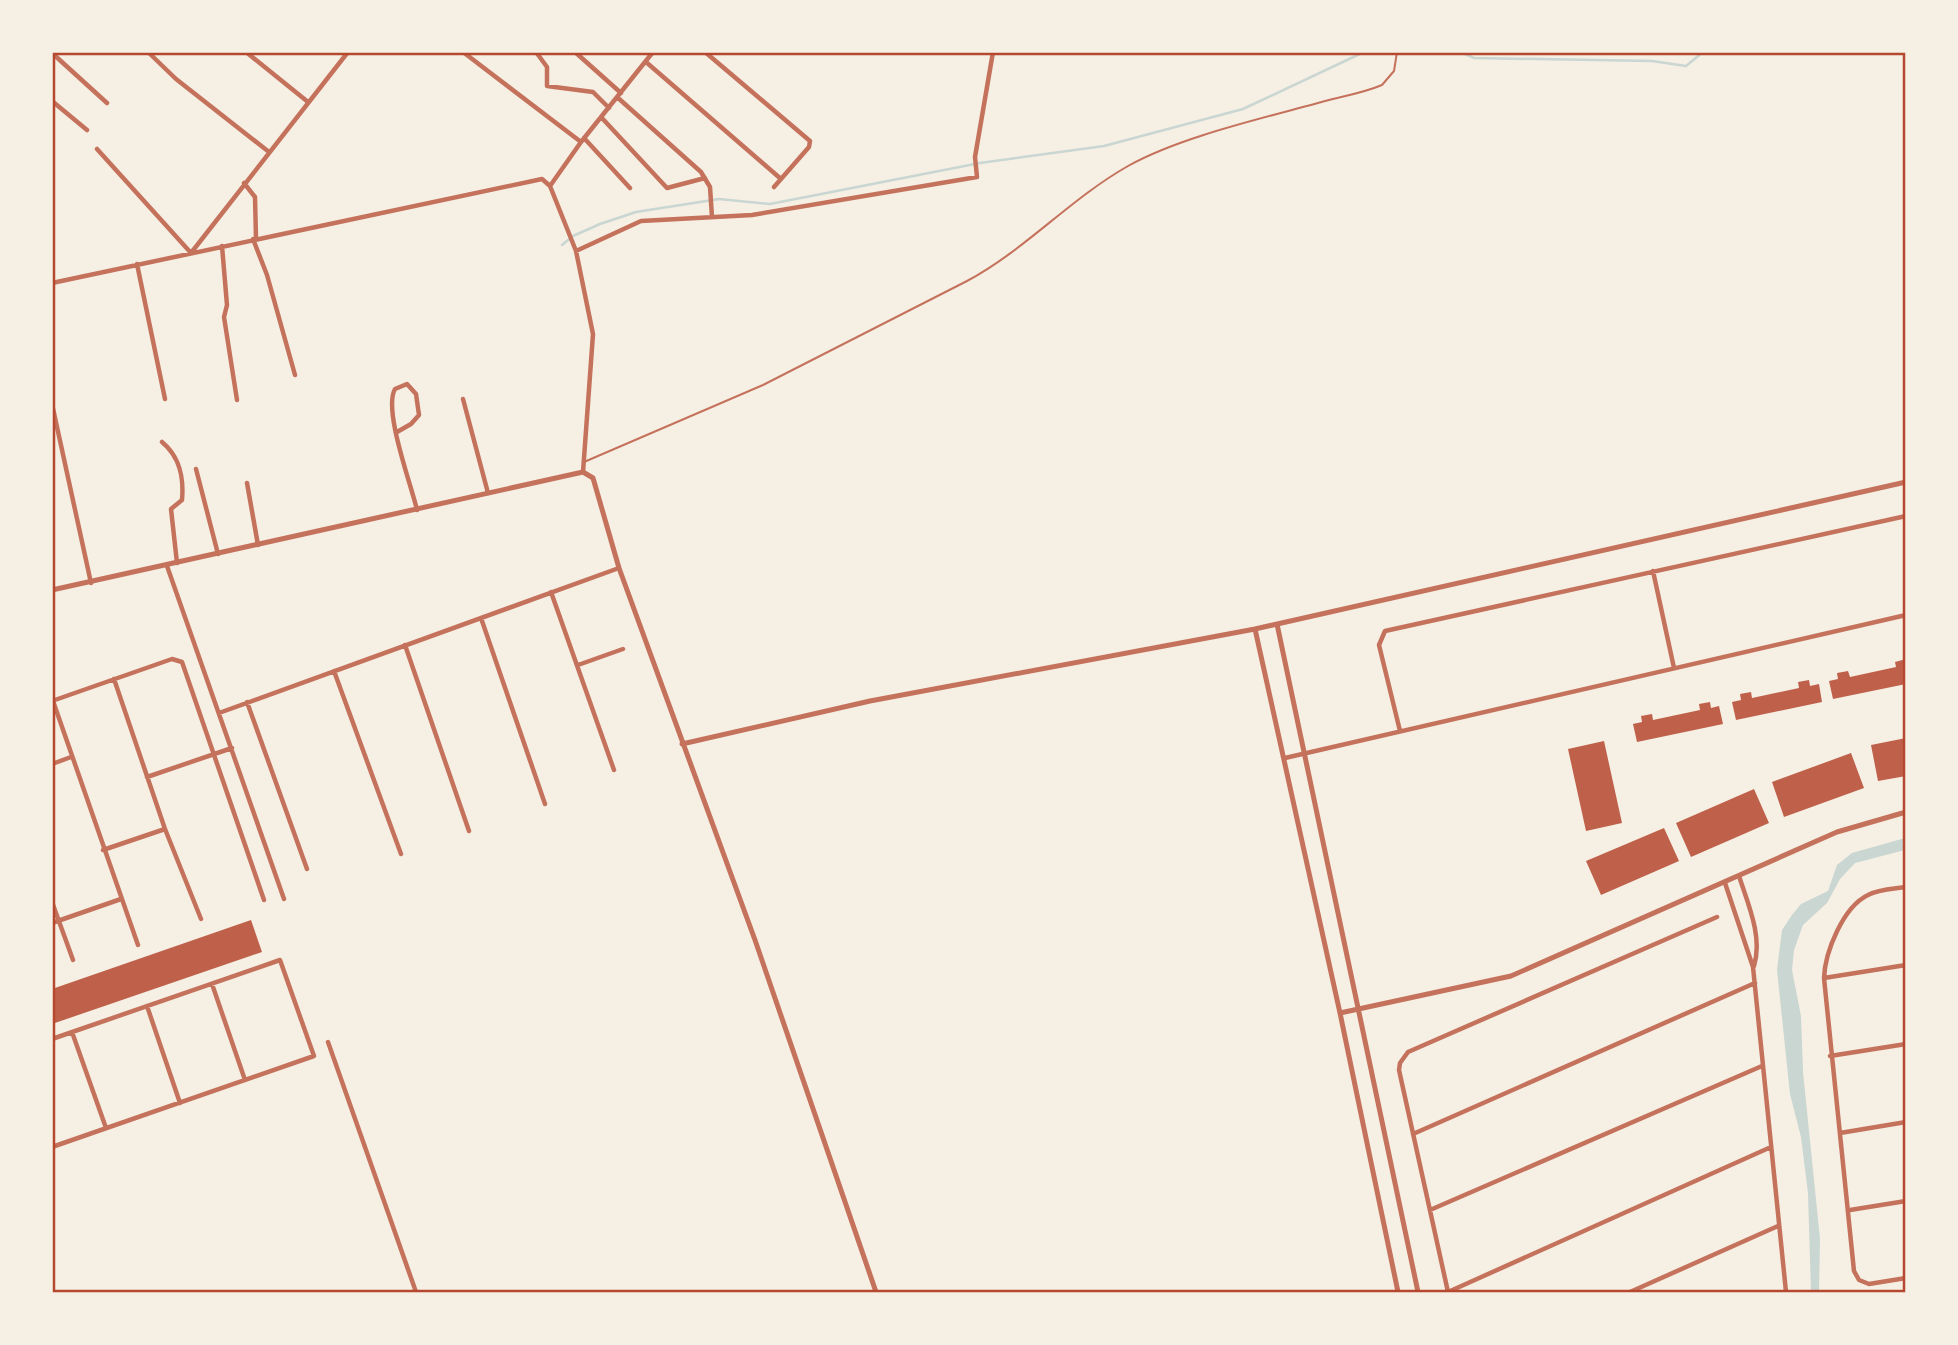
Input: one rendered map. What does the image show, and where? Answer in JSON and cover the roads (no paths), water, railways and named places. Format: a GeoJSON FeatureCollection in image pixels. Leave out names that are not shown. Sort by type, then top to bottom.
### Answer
{"type":"FeatureCollection","features":[{"type":"Feature","properties":{"kind":"street"},"geometry":{"type":"LineString","coordinates":[[148,52],[176,79],[269,152]]}},
{"type":"Feature","properties":{"kind":"street"},"geometry":{"type":"LineString","coordinates":[[246,52],[309,102]]}},
{"type":"Feature","properties":{"kind":"street"},"geometry":{"type":"LineString","coordinates":[[191,253],[348,52]]}},
{"type":"Feature","properties":{"kind":"street"},"geometry":{"type":"LineString","coordinates":[[463,52],[583,140],[630,188]]}},
{"type":"Feature","properties":{"kind":"street"},"geometry":{"type":"LineString","coordinates":[[536,52],[547,67],[547,86],[593,92],[609,108]]}},
{"type":"Feature","properties":{"kind":"street"},"geometry":{"type":"LineString","coordinates":[[575,52],[705,177],[712,197],[712,217]]}},
{"type":"Feature","properties":{"kind":"street"},"geometry":{"type":"LineString","coordinates":[[550,186],[653,52]]}},
{"type":"Feature","properties":{"kind":"street"},"geometry":{"type":"LineString","coordinates":[[705,52],[810,141],[809,147],[774,187]]}},
{"type":"Feature","properties":{"kind":"street"},"geometry":{"type":"LineString","coordinates":[[576,251],[641,221],[712,217],[803,207],[977,177],[975,157],[993,52]]}},
{"type":"Feature","properties":{"kind":"street"},"geometry":{"type":"LineString","coordinates":[[52,53],[107,103]]}},
{"type":"Feature","properties":{"kind":"street"},"geometry":{"type":"LineString","coordinates":[[646,62],[781,179]]}},
{"type":"Feature","properties":{"kind":"street"},"geometry":{"type":"LineString","coordinates":[[52,101],[87,130]]}},
{"type":"Feature","properties":{"kind":"street"},"geometry":{"type":"LineString","coordinates":[[601,117],[667,188],[705,177]]}},
{"type":"Feature","properties":{"kind":"street"},"geometry":{"type":"LineString","coordinates":[[97,149],[191,253]]}},
{"type":"Feature","properties":{"kind":"street"},"geometry":{"type":"LineString","coordinates":[[52,283],[533,178],[542,179],[550,186],[576,251],[593,334],[583,472],[597,484],[619,568],[755,940],[876,1293]]}},
{"type":"Feature","properties":{"kind":"street"},"geometry":{"type":"LineString","coordinates":[[244,183],[254,197],[255,239],[295,375]]}},
{"type":"Feature","properties":{"kind":"street"},"geometry":{"type":"LineString","coordinates":[[222,246],[227,305],[224,317],[237,400]]}},
{"type":"Feature","properties":{"kind":"street"},"geometry":{"type":"LineString","coordinates":[[137,264],[165,399]]}},
{"type":"Feature","properties":{"kind":"street"},"geometry":{"type":"LineString","coordinates":[[397,432],[411,425],[419,415],[416,394],[407,384],[396,389],[391,401],[397,432],[418,511]]}},
{"type":"Feature","properties":{"kind":"street"},"geometry":{"type":"LineString","coordinates":[[463,400],[488,494]]}},
{"type":"Feature","properties":{"kind":"street"},"geometry":{"type":"LineString","coordinates":[[52,404],[91,583]]}},
{"type":"Feature","properties":{"kind":"street"},"geometry":{"type":"LineString","coordinates":[[162,442],[174,453],[183,485],[182,499],[172,509],[177,564]]}},
{"type":"Feature","properties":{"kind":"street"},"geometry":{"type":"LineString","coordinates":[[196,469],[218,555]]}},
{"type":"Feature","properties":{"kind":"street"},"geometry":{"type":"LineString","coordinates":[[52,590],[418,511],[583,472]]}},
{"type":"Feature","properties":{"kind":"street"},"geometry":{"type":"LineString","coordinates":[[682,744],[870,701],[1255,629],[1905,482],[1906,490]]}},
{"type":"Feature","properties":{"kind":"street"},"geometry":{"type":"LineString","coordinates":[[247,483],[258,546]]}},
{"type":"Feature","properties":{"kind":"street"},"geometry":{"type":"LineString","coordinates":[[1400,732],[1380,638],[1385,631],[1906,516]]}},
{"type":"Feature","properties":{"kind":"street"},"geometry":{"type":"LineString","coordinates":[[167,566],[284,898]]}},
{"type":"Feature","properties":{"kind":"street"},"geometry":{"type":"LineString","coordinates":[[219,713],[619,568]]}},
{"type":"Feature","properties":{"kind":"street"},"geometry":{"type":"LineString","coordinates":[[1653,571],[1674,668]]}},
{"type":"Feature","properties":{"kind":"street"},"geometry":{"type":"LineString","coordinates":[[551,592],[614,771]]}},
{"type":"Feature","properties":{"kind":"street"},"geometry":{"type":"LineString","coordinates":[[1285,758],[1906,615]]}},
{"type":"Feature","properties":{"kind":"street"},"geometry":{"type":"LineString","coordinates":[[481,618],[545,804]]}},
{"type":"Feature","properties":{"kind":"street"},"geometry":{"type":"LineString","coordinates":[[1277,624],[1418,1293]]}},
{"type":"Feature","properties":{"kind":"street"},"geometry":{"type":"LineString","coordinates":[[1255,629],[1340,1013],[1398,1293]]}},
{"type":"Feature","properties":{"kind":"street"},"geometry":{"type":"LineString","coordinates":[[405,645],[469,831]]}},
{"type":"Feature","properties":{"kind":"street"},"geometry":{"type":"LineString","coordinates":[[578,666],[623,649]]}},
{"type":"Feature","properties":{"kind":"street"},"geometry":{"type":"LineString","coordinates":[[138,945],[53,701],[114,678],[172,659],[182,662],[264,900]]}},
{"type":"Feature","properties":{"kind":"street"},"geometry":{"type":"LineString","coordinates":[[334,671],[401,854]]}},
{"type":"Feature","properties":{"kind":"street"},"geometry":{"type":"LineString","coordinates":[[114,678],[165,829],[201,919]]}},
{"type":"Feature","properties":{"kind":"street"},"geometry":{"type":"LineString","coordinates":[[247,702],[307,869]]}},
{"type":"Feature","properties":{"kind":"street"},"geometry":{"type":"LineString","coordinates":[[147,777],[232,748]]}},
{"type":"Feature","properties":{"kind":"street"},"geometry":{"type":"LineString","coordinates":[[52,764],[71,757]]}},
{"type":"Feature","properties":{"kind":"street"},"geometry":{"type":"LineString","coordinates":[[1340,1013],[1511,976],[1837,832],[1906,812]]}},
{"type":"Feature","properties":{"kind":"street"},"geometry":{"type":"LineString","coordinates":[[103,850],[165,829]]}},
{"type":"Feature","properties":{"kind":"street"},"geometry":{"type":"LineString","coordinates":[[1739,876],[1754,920],[1756,957],[1753,967]]}},
{"type":"Feature","properties":{"kind":"street"},"geometry":{"type":"LineString","coordinates":[[1725,883],[1753,967],[1786,1293]]}},
{"type":"Feature","properties":{"kind":"street"},"geometry":{"type":"LineString","coordinates":[[1906,887],[1876,891],[1854,905],[1828,947],[1824,978],[1830,1056],[1850,1210],[1854,1271],[1859,1280],[1869,1283],[1906,1278]]}},
{"type":"Feature","properties":{"kind":"street"},"geometry":{"type":"LineString","coordinates":[[52,923],[121,899]]}},
{"type":"Feature","properties":{"kind":"street"},"geometry":{"type":"LineString","coordinates":[[52,902],[73,961]]}},
{"type":"Feature","properties":{"kind":"street"},"geometry":{"type":"LineString","coordinates":[[1717,917],[1408,1052],[1399,1063],[1448,1292],[1771,1147]]}},
{"type":"Feature","properties":{"kind":"street"},"geometry":{"type":"LineString","coordinates":[[52,1039],[280,960],[314,1056],[52,1147]]}},
{"type":"Feature","properties":{"kind":"street"},"geometry":{"type":"LineString","coordinates":[[1824,978],[1906,965]]}},
{"type":"Feature","properties":{"kind":"street"},"geometry":{"type":"LineString","coordinates":[[212,984],[245,1080]]}},
{"type":"Feature","properties":{"kind":"street"},"geometry":{"type":"LineString","coordinates":[[1413,1134],[1755,984]]}},
{"type":"Feature","properties":{"kind":"street"},"geometry":{"type":"LineString","coordinates":[[147,1006],[180,1103]]}},
{"type":"Feature","properties":{"kind":"street"},"geometry":{"type":"LineString","coordinates":[[72,1032],[106,1128]]}},
{"type":"Feature","properties":{"kind":"street"},"geometry":{"type":"LineString","coordinates":[[328,1042],[416,1293]]}},
{"type":"Feature","properties":{"kind":"street"},"geometry":{"type":"LineString","coordinates":[[1830,1056],[1906,1044]]}},
{"type":"Feature","properties":{"kind":"street"},"geometry":{"type":"LineString","coordinates":[[1430,1210],[1762,1066]]}},
{"type":"Feature","properties":{"kind":"street"},"geometry":{"type":"LineString","coordinates":[[1840,1133],[1906,1122]]}},
{"type":"Feature","properties":{"kind":"street"},"geometry":{"type":"LineString","coordinates":[[1850,1210],[1906,1201]]}},
{"type":"Feature","properties":{"kind":"street"},"geometry":{"type":"LineString","coordinates":[[1630,1293],[1778,1226]]}},
{"type":"Feature","properties":{"kind":"lane"},"geometry":{"type":"LineString","coordinates":[[583,463],[763,385],[992,268],[1045,223],[1136,163],[1202,138],[1382,85],[1394,71],[1397,53]]}},
{"type":"Feature","properties":{"kind":"waterway"},"geometry":{"type":"LineString","coordinates":[[562,245],[573,236],[636,212],[719,199],[770,204],[980,163],[1104,146],[1243,109],[1364,52]]}},
{"type":"Feature","properties":{"kind":"waterway"},"geometry":{"type":"LineString","coordinates":[[1461,52],[1474,58],[1652,61],[1686,66],[1703,52]]}}]}
